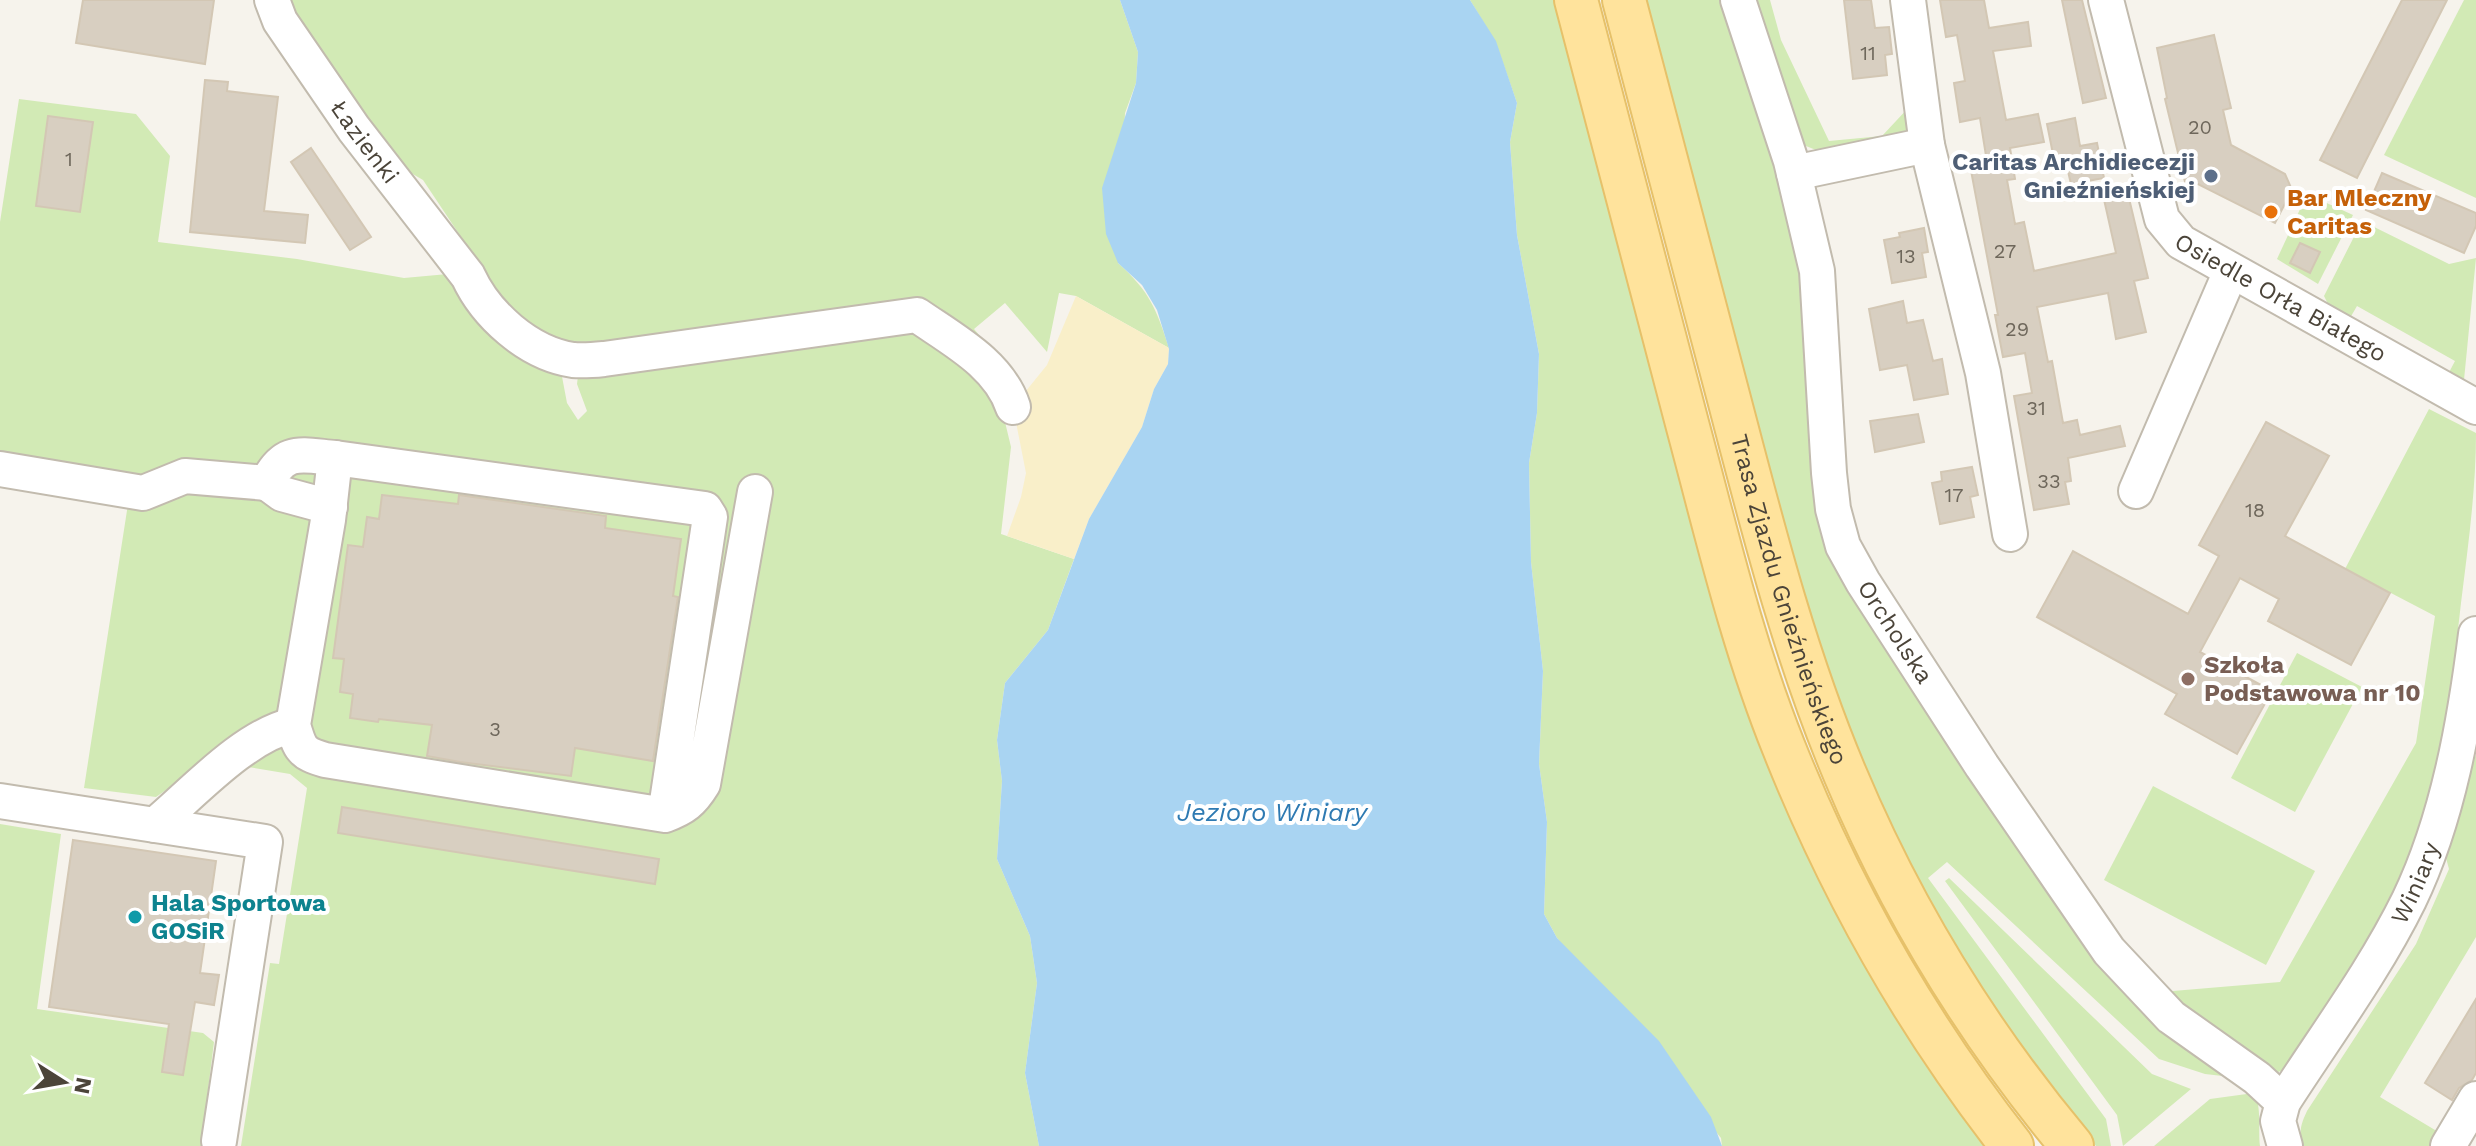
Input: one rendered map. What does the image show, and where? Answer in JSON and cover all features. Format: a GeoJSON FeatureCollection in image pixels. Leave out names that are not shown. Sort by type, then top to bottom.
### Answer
{"type":"FeatureCollection","features":[{"type":"Feature","properties":{"kind":"main road","name":"Trasa Zjazdu Gnieźnieńskiego"},"geometry":{"type":"LineString","coordinates":[[1576,0],[1732,593],[1784,748],[1824,842],[1887,961],[1926,1025],[2012,1146]]}},
{"type":"Feature","properties":{"kind":"main road","name":"Trasa Zjazdu Gnieźnieńskiego"},"geometry":{"type":"LineString","coordinates":[[1624,0],[1773,565],[1823,720],[1879,849],[1939,958],[1998,1049],[2072,1146]]}},
{"type":"Feature","properties":{"kind":"street","name":"Łazienki"},"geometry":{"type":"LineString","coordinates":[[272,0],[280,21],[354,129],[468,276],[478,297],[520,338],[572,360],[604,359],[917,315],[990,368],[1007,389],[1013,407]]}},
{"type":"Feature","properties":{"kind":"street","name":"Orcholska"},"geometry":{"type":"LineString","coordinates":[[1738,0],[1794,173],[1817,271],[1829,473],[1833,509],[1843,546],[1982,766],[2109,951],[2171,1017],[2257,1078],[2283,1102]]}},
{"type":"Feature","properties":{"kind":"street"},"geometry":{"type":"LineString","coordinates":[[1908,0],[1927,145],[1983,373],[2010,534]]}},
{"type":"Feature","properties":{"kind":"street","name":"Osiedle Orła Białego"},"geometry":{"type":"LineString","coordinates":[[2106,0],[2162,219],[2181,242],[2476,407]]}},
{"type":"Feature","properties":{"kind":"street"},"geometry":{"type":"LineString","coordinates":[[1794,173],[1927,145]]}},
{"type":"Feature","properties":{"kind":"street"},"geometry":{"type":"LineString","coordinates":[[2136,491],[2231,271]]}},
{"type":"Feature","properties":{"kind":"street"},"geometry":{"type":"LineString","coordinates":[[267,483],[284,458],[299,454],[705,509],[710,517],[665,815]]}},
{"type":"Feature","properties":{"kind":"street"},"geometry":{"type":"LineString","coordinates":[[335,458],[330,507],[293,725],[299,747],[309,755],[325,760],[665,815],[685,808],[703,784],[755,492]]}},
{"type":"Feature","properties":{"kind":"street"},"geometry":{"type":"LineString","coordinates":[[0,469],[131,492],[154,490],[185,476],[267,483],[282,494],[330,507]]}},
{"type":"Feature","properties":{"kind":"street","name":"Winiary"},"geometry":{"type":"LineString","coordinates":[[2283,1102],[2378,956],[2409,898],[2431,844],[2468,732],[2476,634]]}},
{"type":"Feature","properties":{"kind":"street"},"geometry":{"type":"LineString","coordinates":[[155,825],[241,752],[281,728],[293,725]]}},
{"type":"Feature","properties":{"kind":"street"},"geometry":{"type":"LineString","coordinates":[[0,801],[265,842],[219,1141]]}},
{"type":"Feature","properties":{"kind":"street"},"geometry":{"type":"LineString","coordinates":[[2448,1146],[2476,1099]]}},
{"type":"Feature","properties":{"kind":"street"},"geometry":{"type":"LineString","coordinates":[[2283,1102],[2278,1121],[2285,1146]]}},
{"type":"Feature","properties":{"kind":"green space"},"geometry":{"type":"Polygon","coordinates":[[[287,0],[1120,0],[1138,52],[1136,83],[1125,113],[1118,263],[1151,301],[1169,348],[1076,296],[1059,293],[1047,352],[1005,303],[974,329],[1016,379],[938,312],[586,352],[511,319],[472,262],[467,246],[423,180],[387,159],[287,0]]]}},
{"type":"Feature","properties":{"kind":"green space"},"geometry":{"type":"Polygon","coordinates":[[[1470,0],[1562,0],[1837,912],[1924,1063],[1986,1146],[1722,1146],[1721,1138],[1557,938],[1544,914],[1547,822],[1539,764],[1543,671],[1531,562],[1529,463],[1537,413],[1539,354],[1517,235],[1510,142],[1517,103],[1496,43],[1470,0]]]}},
{"type":"Feature","properties":{"kind":"green space"},"geometry":{"type":"Polygon","coordinates":[[[1646,0],[1726,0],[1806,271],[1820,474],[1976,773],[2240,1078],[2205,1074],[2159,1059],[1947,862],[1928,878],[2106,1119],[2111,1146],[2096,1146],[2024,1056],[1979,991],[1891,833],[1808,629],[1646,0]]]}},
{"type":"Feature","properties":{"kind":"green space"},"geometry":{"type":"Polygon","coordinates":[[[1754,0],[1770,0],[1781,40],[1829,141],[1882,136],[1910,106],[1911,121],[1903,135],[1892,141],[1816,150],[1801,144],[1754,0]]]}},
{"type":"Feature","properties":{"kind":"green space"},"geometry":{"type":"Polygon","coordinates":[[[2464,0],[2476,0],[2476,198],[2384,155],[2464,0]]]}},
{"type":"Feature","properties":{"kind":"green space"},"geometry":{"type":"Polygon","coordinates":[[[19,99],[136,114],[170,156],[158,242],[297,259],[404,278],[448,274],[560,366],[567,403],[578,420],[587,411],[577,384],[579,368],[910,325],[933,334],[991,393],[1005,422],[1011,447],[1001,534],[1074,559],[1048,630],[1005,683],[997,740],[1002,781],[997,859],[1030,936],[1037,983],[1025,1073],[1039,1146],[241,1146],[270,963],[279,964],[307,788],[290,774],[248,767],[222,787],[202,765],[156,797],[84,788],[128,504],[0,479],[0,222],[19,99]]]}},
{"type":"Feature","properties":{"kind":"green space"},"geometry":{"type":"Polygon","coordinates":[[[2307,194],[2353,215],[2318,284],[2277,259],[2307,194]]]}},
{"type":"Feature","properties":{"kind":"green space"},"geometry":{"type":"Polygon","coordinates":[[[2362,221],[2449,264],[2476,258],[2463,390],[2445,380],[2455,361],[2357,306],[2350,318],[2332,312],[2324,296],[2362,221]]]}},
{"type":"Feature","properties":{"kind":"green space"},"geometry":{"type":"Polygon","coordinates":[[[2429,409],[2476,433],[2469,539],[2449,705],[2436,773],[2417,839],[2379,919],[2293,1058],[2285,1069],[2274,1074],[2161,992],[2280,982],[2416,743],[2435,616],[2345,569],[2429,409]]]}},
{"type":"Feature","properties":{"kind":"green space"},"geometry":{"type":"Polygon","coordinates":[[[2297,653],[2362,687],[2295,812],[2231,778],[2297,653]]]}},
{"type":"Feature","properties":{"kind":"green space"},"geometry":{"type":"Polygon","coordinates":[[[2476,754],[2476,937],[2380,1097],[2445,1136],[2439,1146],[2304,1146],[2301,1128],[2307,1111],[2416,944],[2449,869],[2446,858],[2476,754]]]}},
{"type":"Feature","properties":{"kind":"green space"},"geometry":{"type":"Polygon","coordinates":[[[2153,786],[2315,871],[2266,965],[2104,880],[2153,786]]]}},
{"type":"Feature","properties":{"kind":"green space"},"geometry":{"type":"Polygon","coordinates":[[[0,824],[61,834],[37,1009],[203,1033],[214,1042],[201,1146],[0,1146],[0,824]]]}},
{"type":"Feature","properties":{"kind":"green space"},"geometry":{"type":"Polygon","coordinates":[[[1949,878],[2152,1074],[2191,1089],[2123,1146],[2117,1115],[1945,881],[1949,878]]]}},
{"type":"Feature","properties":{"kind":"green space"},"geometry":{"type":"Polygon","coordinates":[[[2254,1093],[2259,1111],[2260,1146],[2154,1146],[2210,1099],[2254,1093]]]}},
{"type":"Feature","properties":{"kind":"sand"},"geometry":{"type":"Polygon","coordinates":[[[1076,296],[1169,348],[1168,364],[1154,389],[1142,427],[1089,519],[1074,559],[1007,536],[1026,473],[1013,407],[1047,365],[1076,296]]]}},
{"type":"Feature","properties":{"kind":"water","name":"Jezioro Winiary"},"geometry":{"type":"Polygon","coordinates":[[[1120,0],[1470,0],[1496,41],[1517,103],[1510,142],[1517,235],[1539,354],[1537,413],[1529,463],[1531,562],[1543,671],[1539,764],[1547,822],[1544,914],[1557,938],[1659,1041],[1711,1117],[1722,1146],[1039,1146],[1025,1073],[1037,983],[1030,936],[997,859],[1002,781],[997,740],[1005,683],[1048,630],[1089,519],[1142,427],[1154,389],[1168,364],[1169,349],[1157,310],[1142,285],[1118,263],[1106,234],[1102,188],[1136,83],[1138,52],[1120,0]]]}},
{"type":"Feature","properties":{"kind":"building"},"geometry":{"type":"Polygon","coordinates":[[[83,0],[214,0],[205,64],[76,43],[83,0]]]}},
{"type":"Feature","properties":{"kind":"building"},"geometry":{"type":"Polygon","coordinates":[[[1844,0],[1871,0],[1875,28],[1889,27],[1892,54],[1885,55],[1887,75],[1853,79],[1844,0]]]}},
{"type":"Feature","properties":{"kind":"building"},"geometry":{"type":"Polygon","coordinates":[[[1940,0],[1984,0],[1989,28],[2028,22],[2031,46],[1993,51],[2006,120],[2038,114],[2044,142],[2010,148],[2015,179],[2007,180],[2015,224],[2024,222],[2034,271],[2116,253],[2103,195],[2127,190],[2148,278],[2134,281],[2146,332],[2116,339],[2108,293],[2037,307],[2048,362],[2052,361],[2063,423],[2077,420],[2080,435],[2120,426],[2125,446],[2068,458],[2071,481],[2065,482],[2069,504],[2034,510],[2014,396],[2032,393],[2025,353],[2003,357],[1970,165],[1987,162],[1980,118],[1960,122],[1954,83],[1965,81],[1957,35],[1946,37],[1940,0]]]}},
{"type":"Feature","properties":{"kind":"building"},"geometry":{"type":"Polygon","coordinates":[[[2062,0],[2082,0],[2106,98],[2083,103],[2062,0]]]}},
{"type":"Feature","properties":{"kind":"building"},"geometry":{"type":"Polygon","coordinates":[[[2402,0],[2447,0],[2357,178],[2320,160],[2402,0]]]}},
{"type":"Feature","properties":{"kind":"building"},"geometry":{"type":"Polygon","coordinates":[[[2214,35],[2231,108],[2223,110],[2231,145],[2285,174],[2292,190],[2275,223],[2196,183],[2186,186],[2165,99],[2157,48],[2214,35]]]}},
{"type":"Feature","properties":{"kind":"building"},"geometry":{"type":"Polygon","coordinates":[[[205,80],[228,82],[227,91],[278,97],[264,211],[308,215],[305,243],[190,232],[205,80]]]}},
{"type":"Feature","properties":{"kind":"building"},"geometry":{"type":"Polygon","coordinates":[[[48,116],[93,122],[80,212],[36,206],[48,116]]]}},
{"type":"Feature","properties":{"kind":"building"},"geometry":{"type":"Polygon","coordinates":[[[2075,118],[2080,146],[2097,143],[2104,178],[2071,184],[2067,167],[2056,169],[2047,124],[2075,118]]]}},
{"type":"Feature","properties":{"kind":"building"},"geometry":{"type":"Polygon","coordinates":[[[311,148],[371,237],[350,250],[291,162],[311,148]]]}},
{"type":"Feature","properties":{"kind":"building"},"geometry":{"type":"Polygon","coordinates":[[[2382,173],[2476,213],[2476,226],[2464,253],[2366,210],[2382,173]]]}},
{"type":"Feature","properties":{"kind":"building"},"geometry":{"type":"Polygon","coordinates":[[[1924,228],[1928,252],[1922,253],[1926,277],[1892,283],[1884,240],[1924,228]]]}},
{"type":"Feature","properties":{"kind":"building"},"geometry":{"type":"Polygon","coordinates":[[[2300,243],[2320,252],[2310,273],[2290,263],[2300,243]]]}},
{"type":"Feature","properties":{"kind":"building"},"geometry":{"type":"Polygon","coordinates":[[[1903,301],[1907,323],[1923,320],[1933,361],[1942,359],[1948,394],[1914,400],[1907,365],[1880,370],[1869,309],[1903,301]]]}},
{"type":"Feature","properties":{"kind":"building"},"geometry":{"type":"Polygon","coordinates":[[[1918,414],[1924,442],[1875,452],[1870,421],[1918,414]]]}},
{"type":"Feature","properties":{"kind":"building"},"geometry":{"type":"Polygon","coordinates":[[[2266,422],[2329,456],[2285,536],[2390,593],[2351,665],[2268,621],[2279,599],[2240,578],[2200,652],[2272,691],[2237,754],[2165,714],[2177,694],[2037,617],[2073,551],[2188,614],[2219,556],[2199,545],[2266,422]]]}},
{"type":"Feature","properties":{"kind":"building"},"geometry":{"type":"Polygon","coordinates":[[[1972,467],[1978,495],[1970,497],[1974,517],[1940,524],[1932,483],[1942,481],[1941,472],[1972,467]]]}},
{"type":"Feature","properties":{"kind":"building"},"geometry":{"type":"Polygon","coordinates":[[[382,495],[458,504],[459,495],[606,516],[605,528],[681,539],[673,596],[678,597],[653,761],[575,748],[571,776],[460,762],[427,756],[432,725],[350,718],[353,694],[340,692],[344,659],[333,658],[348,545],[363,547],[367,517],[379,519],[382,495]]]}},
{"type":"Feature","properties":{"kind":"building"},"geometry":{"type":"Polygon","coordinates":[[[342,807],[659,859],[655,884],[338,833],[342,807]]]}},
{"type":"Feature","properties":{"kind":"building","name":"Hala Sportowa GOSiR"},"geometry":{"type":"Polygon","coordinates":[[[73,840],[216,861],[200,973],[219,975],[214,1005],[195,1002],[183,1075],[162,1072],[169,1024],[49,1007],[73,840]]]}},
{"type":"Feature","properties":{"kind":"building"},"geometry":{"type":"Polygon","coordinates":[[[2476,999],[2476,1073],[2472,1080],[2459,1088],[2452,1100],[2425,1083],[2476,999]]]}},
{"type":"Feature","properties":{"kind":"place","name":"Caritas Archidiecezji Gnieźnieńskiej"},"geometry":{"type":"Point","coordinates":[2211,176]}},
{"type":"Feature","properties":{"kind":"place","name":"Bar Mleczny Caritas"},"geometry":{"type":"Point","coordinates":[2271,212]}},
{"type":"Feature","properties":{"kind":"place","name":"Szkoła Podstawowa nr 10"},"geometry":{"type":"Point","coordinates":[2188,679]}},
{"type":"Feature","properties":{"kind":"place","name":"Hala Sportowa GOSiR"},"geometry":{"type":"Point","coordinates":[135,917]}}]}
